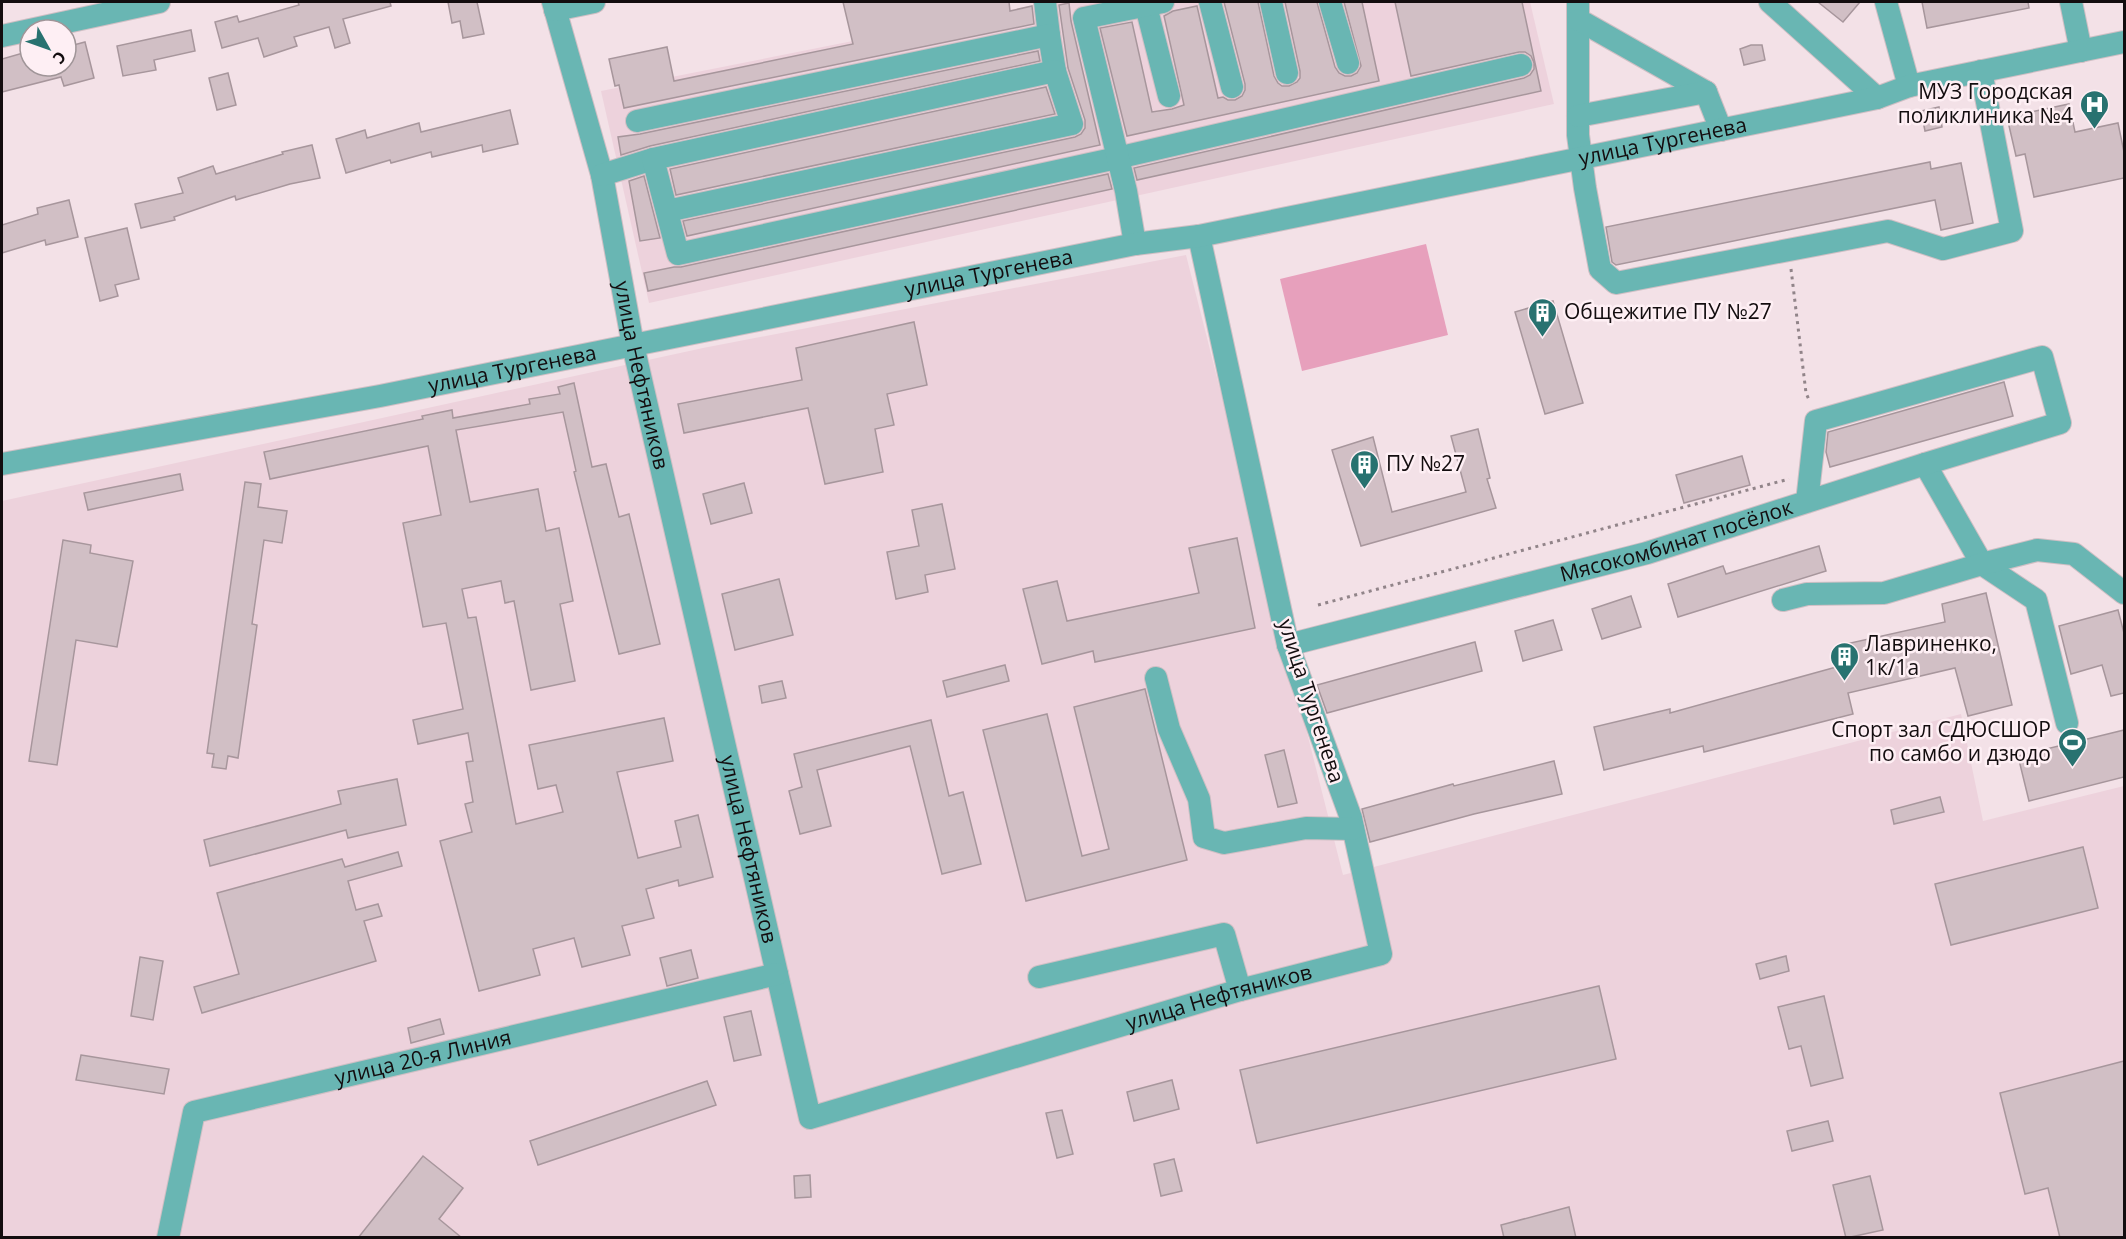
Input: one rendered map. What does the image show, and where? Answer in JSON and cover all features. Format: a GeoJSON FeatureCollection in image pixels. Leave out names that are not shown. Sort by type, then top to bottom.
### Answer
{"type":"FeatureCollection","features":[{"type":"Feature","properties":{"kind":"street"},"geometry":{"type":"LineString","coordinates":[[2,36],[159,2]]}},
{"type":"Feature","properties":{"kind":"street"},"geometry":{"type":"LineString","coordinates":[[554,6],[594,2]]}},
{"type":"Feature","properties":{"kind":"street"},"geometry":{"type":"LineString","coordinates":[[667,211],[1072,124],[1055,71],[1045,2]]}},
{"type":"Feature","properties":{"kind":"street"},"geometry":{"type":"LineString","coordinates":[[1210,2],[1232,87]]}},
{"type":"Feature","properties":{"kind":"street"},"geometry":{"type":"LineString","coordinates":[[1271,2],[1287,73]]}},
{"type":"Feature","properties":{"kind":"street"},"geometry":{"type":"LineString","coordinates":[[1330,2],[1347,63]]}},
{"type":"Feature","properties":{"kind":"street"},"geometry":{"type":"LineString","coordinates":[[1770,2],[1877,98]]}},
{"type":"Feature","properties":{"kind":"street"},"geometry":{"type":"LineString","coordinates":[[1886,2],[1909,86]]}},
{"type":"Feature","properties":{"kind":"street"},"geometry":{"type":"LineString","coordinates":[[2071,2],[2081,51]]}},
{"type":"Feature","properties":{"kind":"street"},"geometry":{"type":"LineString","coordinates":[[1135,244],[1126,191],[1084,18],[1155,4],[1169,96]]}},
{"type":"Feature","properties":{"kind":"street","name":"улица Нефтяников"},"geometry":{"type":"LineString","coordinates":[[554,6],[602,175],[633,345],[810,1118],[1240,990],[1381,954]]}},
{"type":"Feature","properties":{"kind":"street"},"geometry":{"type":"LineString","coordinates":[[1579,10],[1706,92],[1721,130]]}},
{"type":"Feature","properties":{"kind":"street"},"geometry":{"type":"LineString","coordinates":[[1579,10],[1580,157],[1600,269],[1616,283],[1888,231],[1943,249],[2012,231],[1981,71]]}},
{"type":"Feature","properties":{"kind":"street"},"geometry":{"type":"LineString","coordinates":[[637,121],[1049,35]]}},
{"type":"Feature","properties":{"kind":"street","name":"улица Тургенева"},"geometry":{"type":"LineString","coordinates":[[2,464],[380,396],[1135,244],[1199,236],[1877,98],[1909,86],[2124,42]]}},
{"type":"Feature","properties":{"kind":"street"},"geometry":{"type":"LineString","coordinates":[[653,159],[678,254],[1117,158],[1521,65]]}},
{"type":"Feature","properties":{"kind":"street"},"geometry":{"type":"LineString","coordinates":[[602,175],[653,159],[1055,71]]}},
{"type":"Feature","properties":{"kind":"street"},"geometry":{"type":"LineString","coordinates":[[1578,116],[1706,92]]}},
{"type":"Feature","properties":{"kind":"street","name":"улица Тургенева"},"geometry":{"type":"LineString","coordinates":[[1199,236],[1288,645],[1353,829],[1381,954]]}},
{"type":"Feature","properties":{"kind":"street","name":"Мясокомбинат посёлок"},"geometry":{"type":"LineString","coordinates":[[1288,645],[1647,553],[2060,423],[2042,357],[1816,421]]}},
{"type":"Feature","properties":{"kind":"street"},"geometry":{"type":"LineString","coordinates":[[1808,502],[1816,421]]}},
{"type":"Feature","properties":{"kind":"street"},"geometry":{"type":"LineString","coordinates":[[1925,464],[1982,564],[2036,600],[2067,723]]}},
{"type":"Feature","properties":{"kind":"street"},"geometry":{"type":"LineString","coordinates":[[1783,600],[1807,594],[1884,593],[2037,550],[2073,554],[2124,593]]}},
{"type":"Feature","properties":{"kind":"street"},"geometry":{"type":"LineString","coordinates":[[1156,678],[1169,729],[1199,798],[1204,837],[1224,843],[1306,828],[1353,829]]}},
{"type":"Feature","properties":{"kind":"street"},"geometry":{"type":"LineString","coordinates":[[1039,977],[1224,934],[1240,990]]}},
{"type":"Feature","properties":{"kind":"street","name":"улица 20-я Линия"},"geometry":{"type":"LineString","coordinates":[[168,1238],[194,1112],[777,974]]}},
{"type":"Feature","properties":{"kind":"path"},"geometry":{"type":"LineString","coordinates":[[1789,250],[1806,393],[1816,421]]}},
{"type":"Feature","properties":{"kind":"path"},"geometry":{"type":"LineString","coordinates":[[1318,605],[1810,474]]}},
{"type":"Feature","properties":{"kind":"shaded area"},"geometry":{"type":"Polygon","coordinates":[[[1050,2],[1530,2],[1554,104],[649,303],[601,91],[1050,2]]]}},
{"type":"Feature","properties":{"kind":"shaded area"},"geometry":{"type":"Polygon","coordinates":[[[1426,244],[1448,335],[1302,371],[1280,279],[1426,244]]]}},
{"type":"Feature","properties":{"kind":"shaded area"},"geometry":{"type":"Polygon","coordinates":[[[1186,255],[1343,875],[1961,714],[1983,821],[2124,786],[2124,1237],[2,1237],[2,501],[703,348],[1186,255]]]}},
{"type":"Feature","properties":{"kind":"building"},"geometry":{"type":"Polygon","coordinates":[[[298,2],[390,2],[391,6],[343,19],[350,43],[335,48],[329,27],[294,37],[297,46],[264,57],[258,38],[222,48],[215,22],[237,16],[239,22],[299,5],[298,2]]]}},
{"type":"Feature","properties":{"kind":"building"},"geometry":{"type":"Polygon","coordinates":[[[448,2],[477,2],[484,34],[463,38],[460,21],[452,23],[448,2]]]}},
{"type":"Feature","properties":{"kind":"building"},"geometry":{"type":"Polygon","coordinates":[[[843,2],[1009,2],[1010,11],[1032,6],[1034,24],[624,108],[619,85],[615,86],[609,59],[667,47],[674,81],[853,44],[843,2]]]}},
{"type":"Feature","properties":{"kind":"building"},"geometry":{"type":"Polygon","coordinates":[[[1224,2],[1258,2],[1274,76],[1282,86],[1289,86],[1300,78],[1300,71],[1285,2],[1317,2],[1335,67],[1339,73],[1351,76],[1357,73],[1361,66],[1344,2],[1362,2],[1379,81],[1127,136],[1100,28],[1132,22],[1152,112],[1172,109],[1184,105],[1164,16],[1173,11],[1197,6],[1218,98],[1235,100],[1242,96],[1245,84],[1224,2]]]}},
{"type":"Feature","properties":{"kind":"building"},"geometry":{"type":"Polygon","coordinates":[[[1395,2],[1522,2],[1541,91],[1137,180],[1134,168],[1524,78],[1534,69],[1531,56],[1525,52],[1519,52],[1411,76],[1395,2]]]}},
{"type":"Feature","properties":{"kind":"building"},"geometry":{"type":"Polygon","coordinates":[[[1818,2],[1860,2],[1843,22],[1818,2]]]}},
{"type":"Feature","properties":{"kind":"building"},"geometry":{"type":"Polygon","coordinates":[[[1922,2],[2028,2],[2029,8],[1927,28],[1922,2]]]}},
{"type":"Feature","properties":{"kind":"building"},"geometry":{"type":"Polygon","coordinates":[[[1069,3],[1071,21],[1100,145],[687,236],[683,221],[1081,134],[1085,128],[1085,120],[1068,68],[1059,5],[1069,3]]]}},
{"type":"Feature","properties":{"kind":"building"},"geometry":{"type":"Polygon","coordinates":[[[191,30],[195,51],[154,60],[156,70],[123,76],[117,46],[191,30]]]}},
{"type":"Feature","properties":{"kind":"building"},"geometry":{"type":"Polygon","coordinates":[[[85,42],[94,78],[64,86],[61,78],[78,78],[78,44],[85,42]]]}},
{"type":"Feature","properties":{"kind":"building"},"geometry":{"type":"Polygon","coordinates":[[[1751,45],[1762,45],[1765,60],[1744,65],[1740,49],[1751,45]]]}},
{"type":"Feature","properties":{"kind":"building"},"geometry":{"type":"Polygon","coordinates":[[[1038,51],[1040,61],[650,146],[621,155],[618,137],[1038,51]]]}},
{"type":"Feature","properties":{"kind":"building"},"geometry":{"type":"Polygon","coordinates":[[[18,54],[18,78],[57,78],[2,92],[2,59],[18,54]]]}},
{"type":"Feature","properties":{"kind":"building"},"geometry":{"type":"Polygon","coordinates":[[[228,73],[236,105],[217,110],[209,78],[228,73]]]}},
{"type":"Feature","properties":{"kind":"building"},"geometry":{"type":"Polygon","coordinates":[[[1046,87],[1055,114],[676,195],[670,169],[1046,87]]]}},
{"type":"Feature","properties":{"kind":"building"},"geometry":{"type":"Polygon","coordinates":[[[2069,104],[2075,132],[2118,123],[2124,152],[2124,178],[2034,197],[2025,154],[2016,156],[2007,117],[2069,104]]]}},
{"type":"Feature","properties":{"kind":"building"},"geometry":{"type":"Polygon","coordinates":[[[1939,107],[1942,127],[1925,131],[1921,111],[1939,107]]]}},
{"type":"Feature","properties":{"kind":"building"},"geometry":{"type":"Polygon","coordinates":[[[510,110],[518,144],[483,152],[482,145],[432,157],[431,152],[391,163],[390,160],[346,173],[336,139],[365,130],[367,138],[419,123],[421,132],[510,110]]]}},
{"type":"Feature","properties":{"kind":"building"},"geometry":{"type":"Polygon","coordinates":[[[312,145],[320,178],[236,200],[235,196],[174,217],[175,220],[141,228],[135,204],[183,193],[178,178],[213,166],[216,174],[283,154],[282,152],[312,145]]]}},
{"type":"Feature","properties":{"kind":"building"},"geometry":{"type":"Polygon","coordinates":[[[1930,162],[1931,169],[1961,163],[1973,223],[1941,230],[1935,200],[1616,265],[1612,262],[1606,227],[1930,162]]]}},
{"type":"Feature","properties":{"kind":"building"},"geometry":{"type":"Polygon","coordinates":[[[1108,174],[1112,189],[648,291],[644,273],[681,267],[1108,174]]]}},
{"type":"Feature","properties":{"kind":"building"},"geometry":{"type":"Polygon","coordinates":[[[644,176],[660,238],[640,241],[629,181],[644,176]]]}},
{"type":"Feature","properties":{"kind":"building"},"geometry":{"type":"Polygon","coordinates":[[[69,200],[78,237],[46,245],[45,240],[2,253],[2,225],[38,214],[37,208],[69,200]]]}},
{"type":"Feature","properties":{"kind":"building"},"geometry":{"type":"Polygon","coordinates":[[[127,228],[139,279],[115,285],[118,296],[100,301],[85,238],[127,228]]]}},
{"type":"Feature","properties":{"kind":"building","name":"Общежитие ПУ №27"},"geometry":{"type":"Polygon","coordinates":[[[1553,301],[1583,403],[1545,414],[1515,312],[1553,301]]]}},
{"type":"Feature","properties":{"kind":"building"},"geometry":{"type":"Polygon","coordinates":[[[914,322],[927,385],[887,394],[894,425],[875,429],[883,472],[825,484],[808,408],[684,433],[678,404],[802,380],[796,348],[914,322]]]}},
{"type":"Feature","properties":{"kind":"building"},"geometry":{"type":"Polygon","coordinates":[[[2004,382],[2013,416],[1830,467],[1826,452],[1828,432],[2004,382]]]}},
{"type":"Feature","properties":{"kind":"building"},"geometry":{"type":"Polygon","coordinates":[[[574,383],[592,467],[606,464],[619,517],[629,514],[660,644],[619,654],[574,472],[576,471],[563,412],[456,430],[470,502],[538,489],[546,531],[559,528],[573,601],[560,604],[575,681],[531,690],[514,601],[505,603],[501,581],[462,589],[468,618],[476,617],[516,824],[563,812],[556,785],[538,789],[529,745],[664,718],[673,761],[617,772],[638,858],[681,847],[675,821],[698,815],[713,877],[679,886],[678,880],[646,889],[654,918],[622,926],[630,955],[582,967],[574,938],[533,949],[540,975],[479,991],[440,841],[472,832],[465,804],[473,802],[466,762],[473,761],[468,733],[418,744],[413,720],[463,709],[446,623],[423,627],[403,523],[441,515],[428,446],[270,479],[264,452],[423,419],[422,416],[452,410],[453,418],[530,404],[529,399],[560,394],[558,387],[574,383]]]}},
{"type":"Feature","properties":{"kind":"building","name":"ПУ №27"},"geometry":{"type":"Polygon","coordinates":[[[1478,429],[1490,478],[1487,479],[1496,508],[1361,546],[1332,450],[1373,437],[1392,512],[1466,492],[1451,436],[1478,429]]]}},
{"type":"Feature","properties":{"kind":"building"},"geometry":{"type":"Polygon","coordinates":[[[1742,456],[1750,485],[1684,503],[1676,475],[1742,456]]]}},
{"type":"Feature","properties":{"kind":"building"},"geometry":{"type":"Polygon","coordinates":[[[180,474],[183,490],[88,510],[84,493],[180,474]]]}},
{"type":"Feature","properties":{"kind":"building"},"geometry":{"type":"Polygon","coordinates":[[[245,482],[261,484],[258,507],[287,511],[282,543],[264,540],[252,624],[257,625],[238,758],[228,756],[226,769],[212,767],[214,754],[207,753],[245,482]]]}},
{"type":"Feature","properties":{"kind":"building"},"geometry":{"type":"Polygon","coordinates":[[[744,483],[752,513],[711,524],[703,494],[744,483]]]}},
{"type":"Feature","properties":{"kind":"building"},"geometry":{"type":"Polygon","coordinates":[[[942,504],[955,569],[925,575],[928,592],[896,599],[887,552],[919,546],[912,510],[942,504]]]}},
{"type":"Feature","properties":{"kind":"building"},"geometry":{"type":"Polygon","coordinates":[[[1237,538],[1255,628],[1095,662],[1093,651],[1042,664],[1023,589],[1057,581],[1067,621],[1199,593],[1189,548],[1237,538]]]}},
{"type":"Feature","properties":{"kind":"building"},"geometry":{"type":"Polygon","coordinates":[[[63,540],[91,545],[90,553],[133,561],[117,647],[76,640],[57,765],[29,761],[63,540]]]}},
{"type":"Feature","properties":{"kind":"building"},"geometry":{"type":"Polygon","coordinates":[[[1819,546],[1826,571],[1678,617],[1668,584],[1723,566],[1726,574],[1819,546]]]}},
{"type":"Feature","properties":{"kind":"building"},"geometry":{"type":"Polygon","coordinates":[[[779,579],[793,635],[735,650],[722,594],[779,579]]]}},
{"type":"Feature","properties":{"kind":"building","name":"Лавриненко, 1к/1а"},"geometry":{"type":"Polygon","coordinates":[[[1986,593],[2012,705],[1968,716],[1955,668],[1848,693],[1853,714],[1704,752],[1703,746],[1604,770],[1594,727],[1670,709],[1670,713],[1840,666],[1837,646],[1945,622],[1942,604],[1986,593]]]}},
{"type":"Feature","properties":{"kind":"building"},"geometry":{"type":"Polygon","coordinates":[[[1631,596],[1641,627],[1602,639],[1592,609],[1631,596]]]}},
{"type":"Feature","properties":{"kind":"building"},"geometry":{"type":"Polygon","coordinates":[[[2118,610],[2124,633],[2124,693],[2111,696],[2102,665],[2071,674],[2059,626],[2118,610]]]}},
{"type":"Feature","properties":{"kind":"building"},"geometry":{"type":"Polygon","coordinates":[[[1553,620],[1562,650],[1523,661],[1515,631],[1553,620]]]}},
{"type":"Feature","properties":{"kind":"building"},"geometry":{"type":"Polygon","coordinates":[[[1475,642],[1482,671],[1327,713],[1317,685],[1475,642]]]}},
{"type":"Feature","properties":{"kind":"building"},"geometry":{"type":"Polygon","coordinates":[[[1005,665],[1009,681],[947,697],[943,681],[1005,665]]]}},
{"type":"Feature","properties":{"kind":"building"},"geometry":{"type":"Polygon","coordinates":[[[782,681],[786,698],[762,703],[759,686],[782,681]]]}},
{"type":"Feature","properties":{"kind":"building"},"geometry":{"type":"Polygon","coordinates":[[[1145,689],[1187,860],[1026,901],[983,730],[1047,714],[1082,856],[1109,849],[1074,707],[1145,689]]]}},
{"type":"Feature","properties":{"kind":"building"},"geometry":{"type":"Polygon","coordinates":[[[931,720],[949,796],[963,792],[981,864],[942,874],[910,746],[817,770],[831,826],[800,834],[789,791],[802,787],[794,754],[931,720]]]}},
{"type":"Feature","properties":{"kind":"building","name":"Спорт зал СДЮСШОР по самбо и дзюдо"},"geometry":{"type":"Polygon","coordinates":[[[2124,730],[2124,777],[2029,801],[2018,756],[2124,730]]]}},
{"type":"Feature","properties":{"kind":"building"},"geometry":{"type":"Polygon","coordinates":[[[1284,750],[1297,803],[1278,807],[1265,755],[1284,750]]]}},
{"type":"Feature","properties":{"kind":"building"},"geometry":{"type":"Polygon","coordinates":[[[1554,761],[1562,794],[1474,814],[1370,842],[1362,809],[1453,784],[1454,786],[1554,761]]]}},
{"type":"Feature","properties":{"kind":"building"},"geometry":{"type":"Polygon","coordinates":[[[397,779],[406,825],[348,838],[346,830],[210,866],[204,840],[341,804],[338,791],[397,779]]]}},
{"type":"Feature","properties":{"kind":"building"},"geometry":{"type":"Polygon","coordinates":[[[1940,797],[1944,812],[1894,824],[1891,810],[1940,797]]]}},
{"type":"Feature","properties":{"kind":"building"},"geometry":{"type":"Polygon","coordinates":[[[2083,847],[2098,908],[1951,945],[1935,884],[2083,847]]]}},
{"type":"Feature","properties":{"kind":"building"},"geometry":{"type":"Polygon","coordinates":[[[398,852],[402,866],[348,881],[356,910],[378,904],[382,916],[364,921],[376,961],[202,1013],[194,987],[239,974],[217,893],[342,859],[345,867],[398,852]]]}},
{"type":"Feature","properties":{"kind":"building"},"geometry":{"type":"Polygon","coordinates":[[[691,950],[698,978],[667,986],[660,958],[691,950]]]}},
{"type":"Feature","properties":{"kind":"building"},"geometry":{"type":"Polygon","coordinates":[[[1786,956],[1789,971],[1760,979],[1756,964],[1786,956]]]}},
{"type":"Feature","properties":{"kind":"building"},"geometry":{"type":"Polygon","coordinates":[[[140,957],[163,961],[153,1020],[131,1016],[140,957]]]}},
{"type":"Feature","properties":{"kind":"building"},"geometry":{"type":"Polygon","coordinates":[[[1599,986],[1616,1059],[1257,1143],[1240,1070],[1599,986]]]}},
{"type":"Feature","properties":{"kind":"building"},"geometry":{"type":"Polygon","coordinates":[[[1824,996],[1843,1078],[1811,1086],[1801,1046],[1789,1049],[1778,1007],[1824,996]]]}},
{"type":"Feature","properties":{"kind":"building"},"geometry":{"type":"Polygon","coordinates":[[[751,1011],[761,1055],[734,1061],[724,1017],[751,1011]]]}},
{"type":"Feature","properties":{"kind":"building"},"geometry":{"type":"Polygon","coordinates":[[[440,1019],[444,1034],[411,1043],[408,1028],[440,1019]]]}},
{"type":"Feature","properties":{"kind":"building"},"geometry":{"type":"Polygon","coordinates":[[[81,1055],[169,1069],[164,1094],[76,1080],[81,1055]]]}},
{"type":"Feature","properties":{"kind":"building"},"geometry":{"type":"Polygon","coordinates":[[[2124,1061],[2124,1238],[2060,1238],[2048,1188],[2025,1194],[2000,1093],[2124,1061]]]}},
{"type":"Feature","properties":{"kind":"building"},"geometry":{"type":"Polygon","coordinates":[[[1172,1080],[1179,1109],[1134,1121],[1127,1092],[1172,1080]]]}},
{"type":"Feature","properties":{"kind":"building"},"geometry":{"type":"Polygon","coordinates":[[[707,1081],[716,1105],[538,1165],[530,1141],[707,1081]]]}},
{"type":"Feature","properties":{"kind":"building"},"geometry":{"type":"Polygon","coordinates":[[[1062,1110],[1073,1154],[1057,1158],[1046,1113],[1062,1110]]]}},
{"type":"Feature","properties":{"kind":"building"},"geometry":{"type":"Polygon","coordinates":[[[1828,1121],[1833,1141],[1792,1151],[1787,1131],[1828,1121]]]}},
{"type":"Feature","properties":{"kind":"building"},"geometry":{"type":"Polygon","coordinates":[[[423,1156],[463,1188],[439,1219],[462,1238],[358,1238],[423,1156]]]}},
{"type":"Feature","properties":{"kind":"building"},"geometry":{"type":"Polygon","coordinates":[[[1174,1159],[1182,1191],[1161,1196],[1154,1164],[1174,1159]]]}},
{"type":"Feature","properties":{"kind":"building"},"geometry":{"type":"Polygon","coordinates":[[[810,1175],[811,1197],[795,1198],[794,1176],[810,1175]]]}},
{"type":"Feature","properties":{"kind":"building"},"geometry":{"type":"Polygon","coordinates":[[[1870,1176],[1883,1230],[1846,1238],[1833,1185],[1870,1176]]]}},
{"type":"Feature","properties":{"kind":"building"},"geometry":{"type":"Polygon","coordinates":[[[1569,1207],[1576,1238],[1504,1238],[1501,1225],[1569,1207]]]}},
{"type":"Feature","properties":{"kind":"place","name":"МУЗ Городская поликлиника №4"},"geometry":{"type":"Point","coordinates":[2094,130]}},
{"type":"Feature","properties":{"kind":"place","name":"Общежитие ПУ №27"},"geometry":{"type":"Point","coordinates":[1543,338]}},
{"type":"Feature","properties":{"kind":"place","name":"ПУ №27"},"geometry":{"type":"Point","coordinates":[1365,490]}},
{"type":"Feature","properties":{"kind":"place","name":"Лавриненко, 1к/1а"},"geometry":{"type":"Point","coordinates":[1844,682]}},
{"type":"Feature","properties":{"kind":"place","name":"Спорт зал СДЮСШОР по самбо и дзюдо"},"geometry":{"type":"Point","coordinates":[2072,768]}}]}
